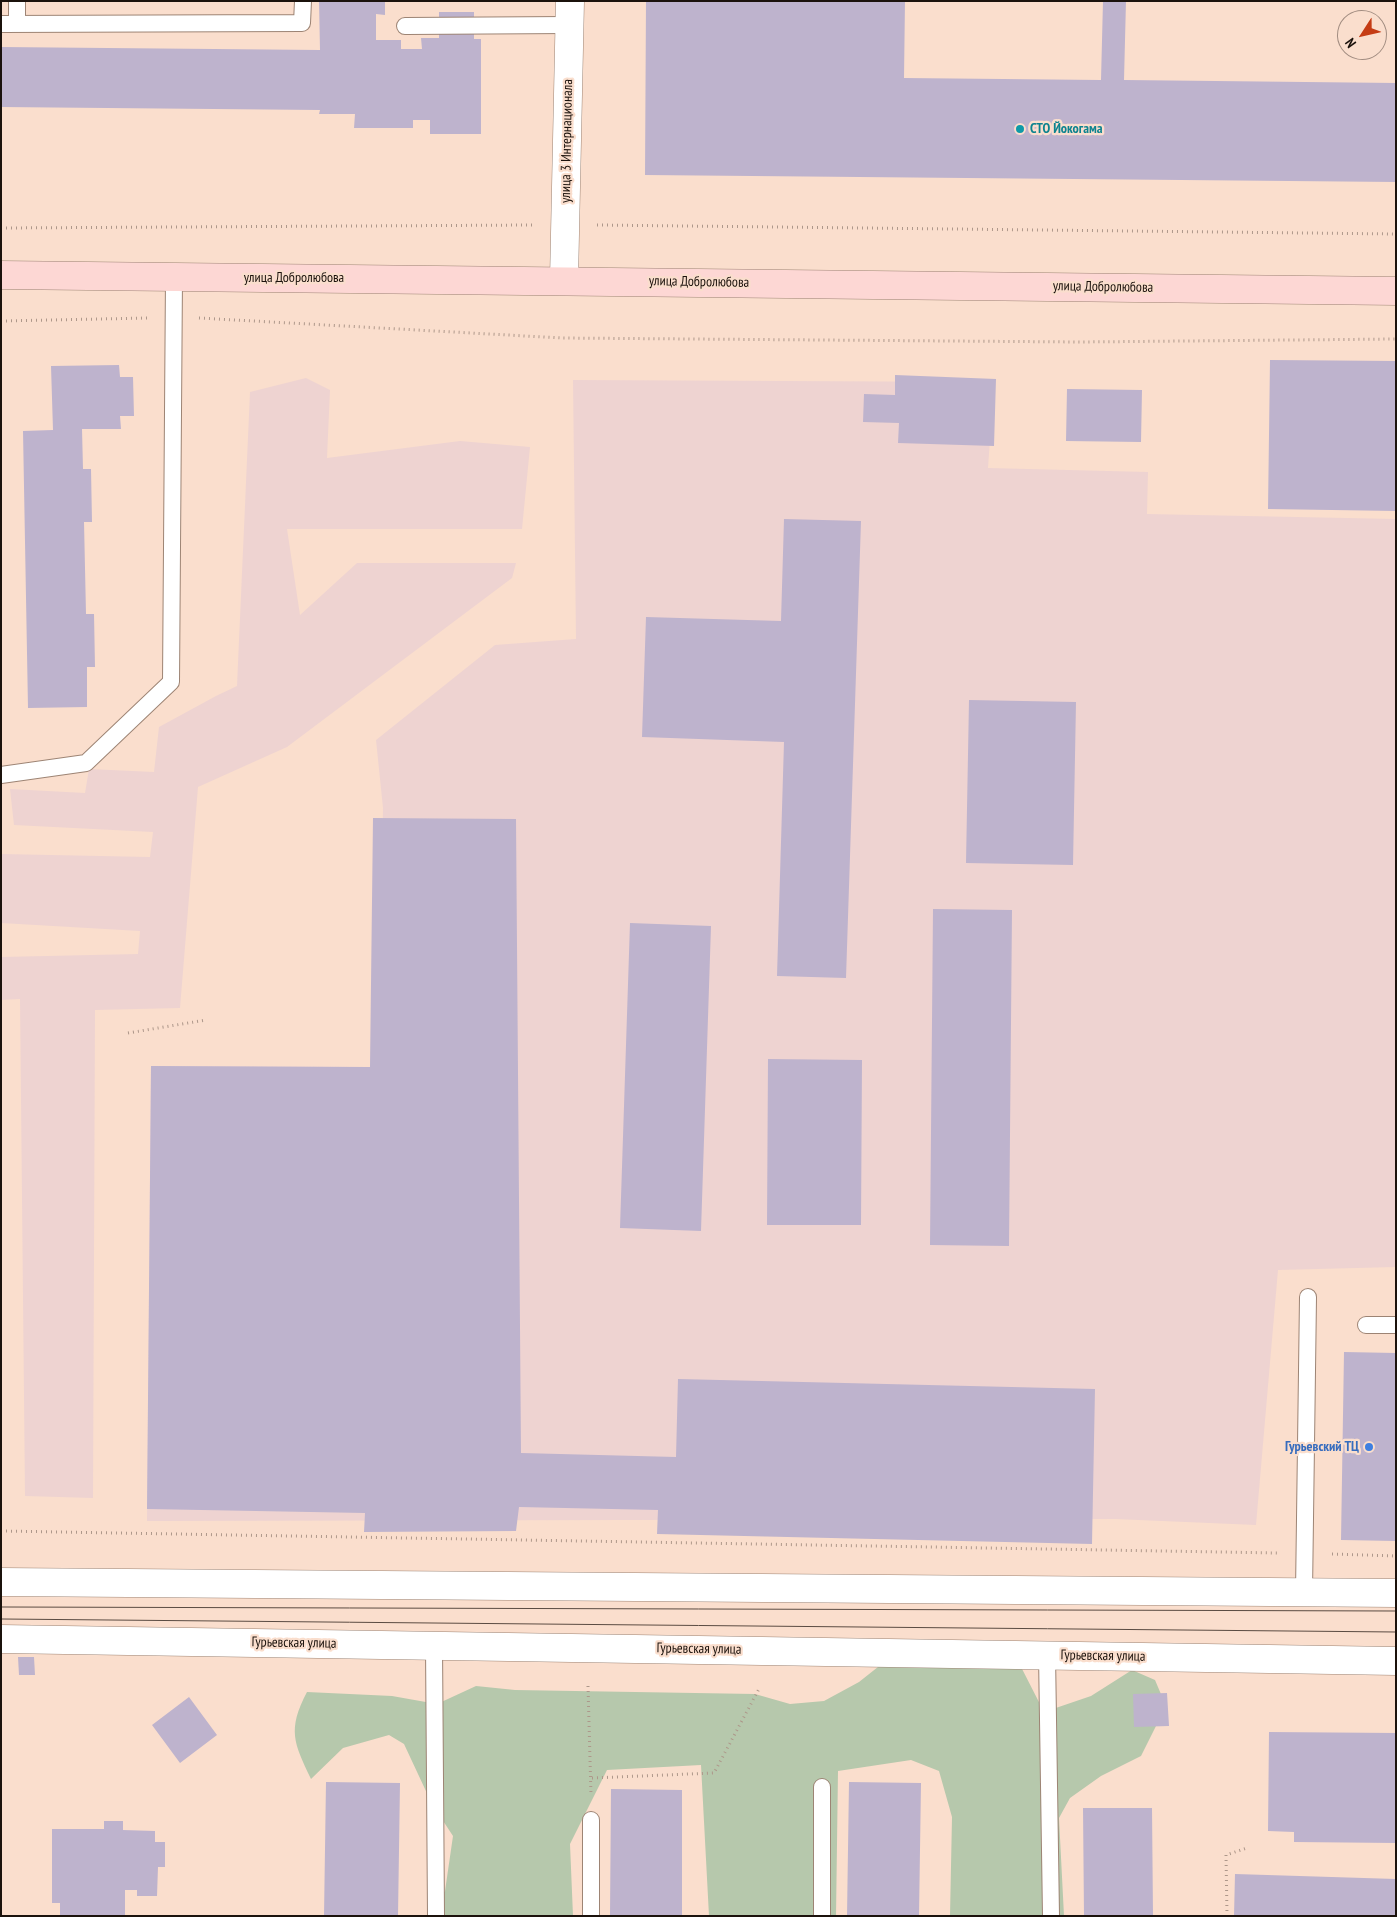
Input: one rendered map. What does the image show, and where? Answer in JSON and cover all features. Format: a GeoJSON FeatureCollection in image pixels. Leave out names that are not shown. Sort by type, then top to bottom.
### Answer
{"type":"FeatureCollection","features":[{"type":"Feature","properties":{"kind":"main road","name":"улица Добролюбова"},"geometry":{"type":"LineString","coordinates":[[1,275],[1396,291]]}},
{"type":"Feature","properties":{"kind":"street","name":"улица 3 Интернационала"},"geometry":{"type":"LineString","coordinates":[[564,280],[569,13]]}},
{"type":"Feature","properties":{"kind":"street"},"geometry":{"type":"LineString","coordinates":[[1,1582],[1396,1593]]}},
{"type":"Feature","properties":{"kind":"street","name":"Гурьевская улица"},"geometry":{"type":"LineString","coordinates":[[1,1639],[1396,1661]]}},
{"type":"Feature","properties":{"kind":"lane"},"geometry":{"type":"LineString","coordinates":[[18,1],[9,24],[302,22],[302,1]]}},
{"type":"Feature","properties":{"kind":"lane"},"geometry":{"type":"LineString","coordinates":[[406,26],[569,13]]}},
{"type":"Feature","properties":{"kind":"lane"},"geometry":{"type":"LineString","coordinates":[[1,775],[86,763],[170,682],[174,277]]}},
{"type":"Feature","properties":{"kind":"lane"},"geometry":{"type":"LineString","coordinates":[[1304,1592],[1308,1297]]}},
{"type":"Feature","properties":{"kind":"lane"},"geometry":{"type":"LineString","coordinates":[[1366,1324],[1396,1325]]}},
{"type":"Feature","properties":{"kind":"lane"},"geometry":{"type":"LineString","coordinates":[[434,1646],[436,1916]]}},
{"type":"Feature","properties":{"kind":"lane"},"geometry":{"type":"LineString","coordinates":[[1047,1654],[1051,1916]]}},
{"type":"Feature","properties":{"kind":"lane"},"geometry":{"type":"LineString","coordinates":[[822,1787],[822,1916]]}},
{"type":"Feature","properties":{"kind":"lane"},"geometry":{"type":"LineString","coordinates":[[591,1820],[591,1916]]}},
{"type":"Feature","properties":{"kind":"path"},"geometry":{"type":"LineString","coordinates":[[1,228],[565,225],[1396,234]]}},
{"type":"Feature","properties":{"kind":"path"},"geometry":{"type":"LineString","coordinates":[[1,321],[173,317],[562,338],[1080,342],[1396,339]]}},
{"type":"Feature","properties":{"kind":"path"},"geometry":{"type":"LineString","coordinates":[[128,1033],[206,1020]]}},
{"type":"Feature","properties":{"kind":"path"},"geometry":{"type":"LineString","coordinates":[[1,1532],[1396,1556]]}},
{"type":"Feature","properties":{"kind":"path"},"geometry":{"type":"LineString","coordinates":[[588,1686],[592,1778],[591,1820]]}},
{"type":"Feature","properties":{"kind":"path"},"geometry":{"type":"LineString","coordinates":[[592,1778],[714,1774],[760,1687]]}},
{"type":"Feature","properties":{"kind":"path"},"geometry":{"type":"LineString","coordinates":[[1227,1916],[1226,1855],[1247,1848]]}},
{"type":"Feature","properties":{"kind":"shaded area"},"geometry":{"type":"Polygon","coordinates":[[[306,378],[330,390],[327,458],[460,441],[530,447],[522,529],[287,529],[300,615],[357,563],[516,563],[512,578],[287,747],[198,787],[180,1008],[95,1010],[93,1498],[25,1496],[20,999],[1,1000],[1,957],[138,954],[140,931],[1,923],[1,854],[150,857],[153,832],[14,825],[10,789],[85,793],[89,769],[154,772],[159,727],[237,686],[250,392],[306,378]]]}},
{"type":"Feature","properties":{"kind":"shaded area"},"geometry":{"type":"Polygon","coordinates":[[[573,380],[994,382],[988,468],[1148,472],[1147,514],[1396,519],[1396,1267],[1278,1270],[1256,1525],[1115,1519],[147,1521],[151,1066],[379,1067],[383,808],[376,740],[495,645],[576,639],[573,380]]]}},
{"type":"Feature","properties":{"kind":"green space"},"geometry":{"type":"Polygon","coordinates":[[[1018,1661],[1044,1712],[1091,1696],[1132,1670],[1155,1680],[1166,1706],[1141,1756],[1101,1776],[1070,1798],[1059,1818],[1064,1916],[950,1916],[952,1817],[939,1771],[911,1760],[838,1771],[836,1916],[709,1916],[701,1765],[607,1770],[570,1844],[573,1916],[426,1916],[445,1891],[453,1836],[432,1804],[404,1744],[389,1735],[343,1748],[311,1779],[300,1756],[295,1736],[297,1717],[307,1692],[392,1696],[437,1704],[476,1686],[515,1690],[755,1694],[790,1704],[824,1701],[859,1682],[883,1663],[1018,1661]]]}},
{"type":"Feature","properties":{"kind":"building"},"geometry":{"type":"Polygon","coordinates":[[[319,1],[385,1],[385,15],[376,14],[376,40],[401,40],[401,49],[422,49],[421,38],[439,38],[439,12],[474,12],[474,39],[481,39],[481,134],[430,134],[430,120],[413,120],[413,128],[354,128],[355,114],[319,114],[320,110],[1,107],[1,47],[320,50],[319,1]]]}},
{"type":"Feature","properties":{"kind":"building","name":"СТО Йокогама"},"geometry":{"type":"Polygon","coordinates":[[[646,1],[905,1],[904,78],[1101,80],[1103,1],[1126,1],[1124,80],[1396,83],[1396,182],[645,175],[646,1]]]}},
{"type":"Feature","properties":{"kind":"building"},"geometry":{"type":"Polygon","coordinates":[[[1270,360],[1396,361],[1396,511],[1268,509],[1270,360]]]}},
{"type":"Feature","properties":{"kind":"building"},"geometry":{"type":"Polygon","coordinates":[[[119,365],[120,377],[133,377],[134,416],[120,416],[121,429],[82,429],[83,469],[91,469],[92,522],[84,522],[86,614],[94,614],[95,667],[87,667],[87,707],[28,708],[23,431],[53,430],[51,366],[119,365]]]}},
{"type":"Feature","properties":{"kind":"building"},"geometry":{"type":"Polygon","coordinates":[[[895,375],[996,379],[994,446],[898,443],[899,423],[863,422],[864,394],[895,395],[895,375]]]}},
{"type":"Feature","properties":{"kind":"building"},"geometry":{"type":"Polygon","coordinates":[[[1067,389],[1142,390],[1141,442],[1066,441],[1067,389]]]}},
{"type":"Feature","properties":{"kind":"building"},"geometry":{"type":"Polygon","coordinates":[[[784,519],[861,521],[846,978],[777,976],[784,742],[642,737],[646,617],[781,621],[784,519]]]}},
{"type":"Feature","properties":{"kind":"building"},"geometry":{"type":"Polygon","coordinates":[[[969,700],[1076,702],[1073,865],[966,863],[969,700]]]}},
{"type":"Feature","properties":{"kind":"building"},"geometry":{"type":"Polygon","coordinates":[[[373,818],[516,819],[521,1453],[676,1457],[678,1379],[1095,1389],[1092,1544],[657,1534],[658,1510],[519,1507],[516,1531],[364,1532],[365,1513],[147,1509],[151,1066],[370,1067],[373,818]]]}},
{"type":"Feature","properties":{"kind":"building"},"geometry":{"type":"Polygon","coordinates":[[[933,909],[1012,910],[1009,1246],[930,1245],[933,909]]]}},
{"type":"Feature","properties":{"kind":"building"},"geometry":{"type":"Polygon","coordinates":[[[630,923],[711,926],[701,1231],[620,1228],[630,923]]]}},
{"type":"Feature","properties":{"kind":"building"},"geometry":{"type":"Polygon","coordinates":[[[768,1059],[862,1060],[861,1225],[767,1225],[768,1059]]]}},
{"type":"Feature","properties":{"kind":"building","name":"Гурьевский ТЦ"},"geometry":{"type":"Polygon","coordinates":[[[1344,1352],[1396,1353],[1396,1541],[1341,1540],[1344,1352]]]}},
{"type":"Feature","properties":{"kind":"building"},"geometry":{"type":"Polygon","coordinates":[[[18,1657],[34,1657],[35,1675],[19,1675],[18,1657]]]}},
{"type":"Feature","properties":{"kind":"building"},"geometry":{"type":"Polygon","coordinates":[[[1167,1693],[1169,1726],[1134,1727],[1133,1694],[1167,1693]]]}},
{"type":"Feature","properties":{"kind":"building"},"geometry":{"type":"Polygon","coordinates":[[[189,1697],[217,1735],[180,1763],[152,1725],[189,1697]]]}},
{"type":"Feature","properties":{"kind":"building"},"geometry":{"type":"Polygon","coordinates":[[[1269,1732],[1396,1733],[1396,1843],[1294,1842],[1294,1832],[1268,1831],[1269,1732]]]}},
{"type":"Feature","properties":{"kind":"building"},"geometry":{"type":"Polygon","coordinates":[[[326,1782],[400,1783],[398,1916],[324,1916],[326,1782]]]}},
{"type":"Feature","properties":{"kind":"building"},"geometry":{"type":"Polygon","coordinates":[[[849,1782],[921,1783],[919,1916],[847,1916],[849,1782]]]}},
{"type":"Feature","properties":{"kind":"building"},"geometry":{"type":"Polygon","coordinates":[[[611,1789],[682,1790],[682,1916],[610,1916],[611,1789]]]}},
{"type":"Feature","properties":{"kind":"building"},"geometry":{"type":"Polygon","coordinates":[[[1083,1808],[1152,1808],[1153,1916],[1084,1916],[1083,1808]]]}},
{"type":"Feature","properties":{"kind":"building"},"geometry":{"type":"Polygon","coordinates":[[[104,1821],[123,1821],[123,1830],[155,1831],[155,1842],[165,1842],[165,1867],[158,1867],[157,1896],[137,1896],[137,1890],[125,1890],[125,1916],[60,1916],[60,1903],[52,1903],[52,1829],[104,1829],[104,1821]]]}},
{"type":"Feature","properties":{"kind":"building"},"geometry":{"type":"Polygon","coordinates":[[[1235,1874],[1396,1879],[1396,1916],[1234,1916],[1235,1874]]]}},
{"type":"Feature","properties":{"kind":"tram line"},"geometry":{"type":"LineString","coordinates":[[1,1607],[1396,1611]]}},
{"type":"Feature","properties":{"kind":"tram line"},"geometry":{"type":"LineString","coordinates":[[1,1619],[1396,1632]]}},
{"type":"Feature","properties":{"kind":"place","name":"СТО Йокогама"},"geometry":{"type":"Point","coordinates":[1020,129]}},
{"type":"Feature","properties":{"kind":"place","name":"Гурьевский ТЦ"},"geometry":{"type":"Point","coordinates":[1369,1447]}}]}
